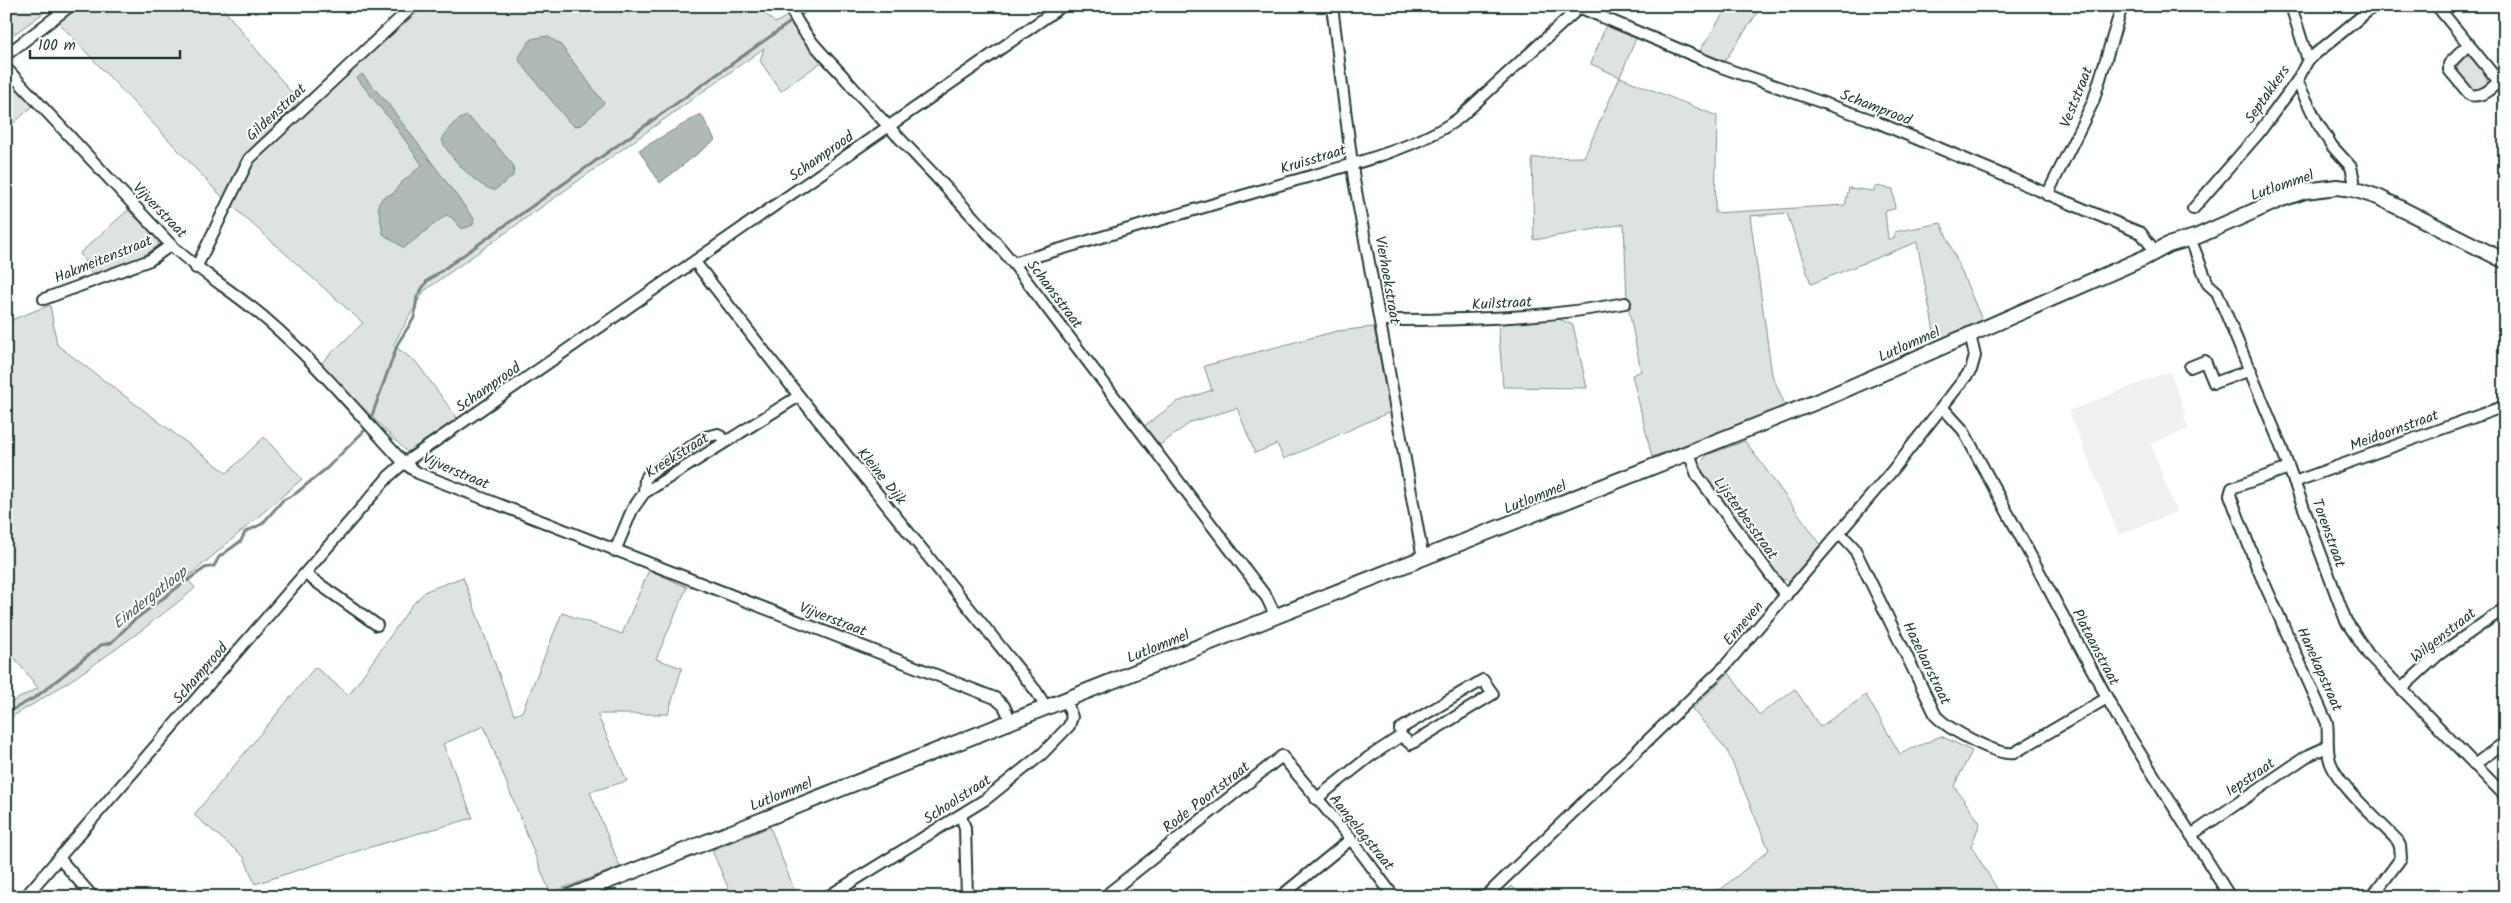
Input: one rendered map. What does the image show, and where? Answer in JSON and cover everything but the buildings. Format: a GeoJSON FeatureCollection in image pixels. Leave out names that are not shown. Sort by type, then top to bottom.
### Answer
{"type":"FeatureCollection","features":[{"type":"Feature","properties":{"kind":"main road","name":"Lutlommel"},"geometry":{"type":"LineString","coordinates":[[568,897],[1826,398],[2144,258],[2168,244],[2190,238],[2305,191],[2320,188],[2353,189],[2378,197],[2505,261]]}},
{"type":"Feature","properties":{"kind":"street"},"geometry":{"type":"LineString","coordinates":[[6,55],[70,6]]}},
{"type":"Feature","properties":{"kind":"street","name":"Gildenstraat"},"geometry":{"type":"LineString","coordinates":[[196,268],[249,159],[413,6]]}},
{"type":"Feature","properties":{"kind":"street","name":"Schamprood"},"geometry":{"type":"LineString","coordinates":[[26,897],[389,476],[404,463],[1062,6]]}},
{"type":"Feature","properties":{"kind":"street","name":"Vierhoekstraat"},"geometry":{"type":"LineString","coordinates":[[1332,6],[1353,164],[1423,558]]}},
{"type":"Feature","properties":{"kind":"street","name":"Veststraat"},"geometry":{"type":"LineString","coordinates":[[2047,195],[2093,102],[2122,6]]}},
{"type":"Feature","properties":{"kind":"street"},"geometry":{"type":"LineString","coordinates":[[2291,6],[2308,60]]}},
{"type":"Feature","properties":{"kind":"street","name":"Septakkers"},"geometry":{"type":"LineString","coordinates":[[2193,208],[2258,134],[2297,81],[2308,60],[2374,6]]}},
{"type":"Feature","properties":{"kind":"street"},"geometry":{"type":"LineString","coordinates":[[2437,6],[2503,82],[2476,96],[2470,95],[2449,70],[2449,64],[2469,44]]}},
{"type":"Feature","properties":{"kind":"street","name":"Schamprood"},"geometry":{"type":"LineString","coordinates":[[1578,7],[1721,67],[1872,120],[2141,234],[2155,251]]}},
{"type":"Feature","properties":{"kind":"street","name":"Kruisstraat"},"geometry":{"type":"LineString","coordinates":[[1013,263],[1353,164],[1424,139],[1443,130],[1578,7]]}},
{"type":"Feature","properties":{"kind":"street","name":"Schansstraat"},"geometry":{"type":"LineString","coordinates":[[793,14],[888,128],[981,223],[1267,598],[1276,617]]}},
{"type":"Feature","properties":{"kind":"street","name":"Vijverstraat"},"geometry":{"type":"LineString","coordinates":[[6,68],[171,245],[196,268],[278,330],[404,463],[418,473],[995,698],[1004,706],[1010,721]]}},
{"type":"Feature","properties":{"kind":"street"},"geometry":{"type":"LineString","coordinates":[[2297,81],[2324,135],[2351,167],[2354,180],[2353,189]]}},
{"type":"Feature","properties":{"kind":"street","name":"Torenstraat"},"geometry":{"type":"LineString","coordinates":[[2190,238],[2208,284],[2217,292],[2251,370],[2346,621],[2368,654],[2505,796]]}},
{"type":"Feature","properties":{"kind":"street","name":"Hakmeitenstraat"},"geometry":{"type":"LineString","coordinates":[[44,298],[150,260],[171,245]]}},
{"type":"Feature","properties":{"kind":"street","name":"Kleine Dijk"},"geometry":{"type":"LineString","coordinates":[[695,262],[799,396],[1030,683],[1046,707]]}},
{"type":"Feature","properties":{"kind":"street","name":"Kuilstraat"},"geometry":{"type":"LineString","coordinates":[[1380,320],[1529,317],[1576,312],[1625,303]]}},
{"type":"Feature","properties":{"kind":"street","name":"Enneven"},"geometry":{"type":"LineString","coordinates":[[1485,897],[1706,687],[1786,596],[1892,471],[1974,362],[1975,356],[1970,335]]}},
{"type":"Feature","properties":{"kind":"street"},"geometry":{"type":"LineString","coordinates":[[2190,367],[2204,361],[2214,383],[2251,370]]}},
{"type":"Feature","properties":{"kind":"street","name":"Kreekstraat"},"geometry":{"type":"LineString","coordinates":[[615,550],[632,510],[644,493],[799,396]]}},
{"type":"Feature","properties":{"kind":"street","name":"Meidoornstraat"},"geometry":{"type":"LineString","coordinates":[[2294,482],[2505,406]]}},
{"type":"Feature","properties":{"kind":"street","name":"Plataanstraat"},"geometry":{"type":"LineString","coordinates":[[1942,407],[1963,430],[1972,445],[2107,698],[2230,897]]}},
{"type":"Feature","properties":{"kind":"street","name":"Kreekstraat"},"geometry":{"type":"LineString","coordinates":[[644,493],[645,479],[649,474],[704,437],[718,434],[726,441]]}},
{"type":"Feature","properties":{"kind":"street","name":"Lijsterbesstraat"},"geometry":{"type":"LineString","coordinates":[[1688,453],[1697,475],[1786,596]]}},
{"type":"Feature","properties":{"kind":"street","name":"Hanekapstraat"},"geometry":{"type":"LineString","coordinates":[[2289,468],[2232,488],[2230,495],[2257,567],[2327,723],[2329,735],[2327,747],[2330,761],[2337,775],[2397,840],[2400,846],[2401,858],[2372,897]]}},
{"type":"Feature","properties":{"kind":"street","name":"Hazelaarstraat"},"geometry":{"type":"LineString","coordinates":[[1840,532],[1854,548],[1936,716],[1947,726],[2000,752],[2014,753],[2107,698]]}},
{"type":"Feature","properties":{"kind":"street"},"geometry":{"type":"LineString","coordinates":[[306,574],[377,624]]}},
{"type":"Feature","properties":{"kind":"street","name":"Wilgenstraat"},"geometry":{"type":"LineString","coordinates":[[2401,689],[2438,655],[2505,608]]}},
{"type":"Feature","properties":{"kind":"street","name":"Aangelagstraat"},"geometry":{"type":"LineString","coordinates":[[1484,680],[1493,694],[1411,744],[1401,736],[1400,729],[1484,680]]}},
{"type":"Feature","properties":{"kind":"street","name":"Schoolstraat"},"geometry":{"type":"LineString","coordinates":[[827,897],[996,792],[1065,732],[1072,717],[1066,700]]}},
{"type":"Feature","properties":{"kind":"street","name":"Aangelagstraat"},"geometry":{"type":"LineString","coordinates":[[1394,897],[1351,839],[1316,799],[1401,736]]}},
{"type":"Feature","properties":{"kind":"street"},"geometry":{"type":"LineString","coordinates":[[2474,765],[2505,742]]}},
{"type":"Feature","properties":{"kind":"street","name":"Iepstraat"},"geometry":{"type":"LineString","coordinates":[[2191,834],[2307,756],[2327,747]]}},
{"type":"Feature","properties":{"kind":"street","name":"Rode Poortstraat"},"geometry":{"type":"LineString","coordinates":[[1114,897],[1110,892],[1282,756],[1316,799]]}},
{"type":"Feature","properties":{"kind":"street"},"geometry":{"type":"LineString","coordinates":[[960,816],[965,828],[967,897]]}},
{"type":"Feature","properties":{"kind":"street"},"geometry":{"type":"LineString","coordinates":[[1280,897],[1351,839]]}},
{"type":"Feature","properties":{"kind":"street"},"geometry":{"type":"LineString","coordinates":[[60,858],[93,897]]}},
{"type":"Feature","properties":{"kind":"shaded area"},"geometry":{"type":"Polygon","coordinates":[[[6,6],[53,6],[6,40],[6,6]]]}},
{"type":"Feature","properties":{"kind":"shaded area"},"geometry":{"type":"Polygon","coordinates":[[[79,6],[221,6],[299,102],[241,160],[224,199],[58,22],[79,6]]]}},
{"type":"Feature","properties":{"kind":"shaded area"},"geometry":{"type":"Polygon","coordinates":[[[424,6],[757,6],[775,23],[789,15],[823,61],[781,91],[760,61],[764,48],[424,291],[393,345],[416,362],[458,419],[407,452],[320,364],[363,323],[230,204],[255,158],[424,6]]]}},
{"type":"Feature","properties":{"kind":"shaded area"},"geometry":{"type":"Polygon","coordinates":[[[1728,6],[1762,6],[1724,62],[1699,52],[1728,6]]]}},
{"type":"Feature","properties":{"kind":"shaded area"},"geometry":{"type":"Polygon","coordinates":[[[1607,22],[1637,36],[1620,77],[1591,64],[1607,22]]]}},
{"type":"Feature","properties":{"kind":"shaded area"},"geometry":{"type":"Polygon","coordinates":[[[547,36],[560,44],[604,103],[582,125],[575,126],[569,122],[520,62],[519,57],[531,39],[547,36]]]}},
{"type":"Feature","properties":{"kind":"shaded area"},"geometry":{"type":"Polygon","coordinates":[[[2464,56],[2474,58],[2487,73],[2487,83],[2483,88],[2471,90],[2457,73],[2457,62],[2464,56]]]}},
{"type":"Feature","properties":{"kind":"shaded area"},"geometry":{"type":"Polygon","coordinates":[[[362,74],[389,105],[474,219],[473,225],[462,229],[451,217],[446,215],[404,248],[383,234],[378,205],[383,197],[393,194],[400,184],[422,165],[389,117],[357,78],[362,74]]]}},
{"type":"Feature","properties":{"kind":"shaded area"},"geometry":{"type":"Polygon","coordinates":[[[6,75],[34,105],[6,130],[6,75]]]}},
{"type":"Feature","properties":{"kind":"shaded area"},"geometry":{"type":"Polygon","coordinates":[[[1620,77],[1717,116],[1715,213],[1845,205],[1849,188],[1874,191],[1875,186],[1893,189],[1895,209],[1885,211],[1888,239],[1895,238],[1894,232],[1941,223],[1982,320],[1936,342],[1917,242],[1811,284],[1787,213],[1750,216],[1772,375],[1786,407],[1652,457],[1632,375],[1641,371],[1627,300],[1624,224],[1534,240],[1532,158],[1584,157],[1620,77]]]}},
{"type":"Feature","properties":{"kind":"shaded area"},"geometry":{"type":"Polygon","coordinates":[[[701,114],[715,140],[660,183],[639,150],[701,114]]]}},
{"type":"Feature","properties":{"kind":"shaded area"},"geometry":{"type":"Polygon","coordinates":[[[467,116],[486,133],[514,166],[513,176],[495,190],[481,184],[464,170],[450,154],[442,140],[452,125],[467,116]]]}},
{"type":"Feature","properties":{"kind":"shaded area"},"geometry":{"type":"Polygon","coordinates":[[[128,210],[158,240],[159,250],[144,259],[126,266],[91,273],[80,253],[128,210]]]}},
{"type":"Feature","properties":{"kind":"shaded area"},"geometry":{"type":"Polygon","coordinates":[[[50,305],[57,345],[227,473],[264,437],[302,479],[187,578],[195,588],[187,595],[99,661],[53,692],[6,720],[6,705],[38,688],[6,647],[6,322],[50,305]]]}},
{"type":"Feature","properties":{"kind":"shaded area"},"geometry":{"type":"Polygon","coordinates":[[[1559,319],[1573,325],[1587,388],[1503,387],[1498,323],[1559,319]]]}},
{"type":"Feature","properties":{"kind":"shaded area"},"geometry":{"type":"Polygon","coordinates":[[[1374,327],[1390,412],[1284,459],[1277,444],[1255,453],[1237,408],[1191,422],[1160,445],[1144,426],[1177,402],[1212,390],[1204,366],[1337,331],[1374,327]]]}},
{"type":"Feature","properties":{"kind":"shaded area"},"geometry":{"type":"Polygon","coordinates":[[[2170,371],[2186,415],[2184,417],[2189,429],[2151,444],[2176,512],[2119,535],[2069,411],[2170,371]]]}},
{"type":"Feature","properties":{"kind":"shaded area"},"geometry":{"type":"Polygon","coordinates":[[[1745,441],[1822,546],[1793,581],[1780,579],[1702,473],[1699,466],[1707,455],[1745,441]]]}},
{"type":"Feature","properties":{"kind":"shaded area"},"geometry":{"type":"Polygon","coordinates":[[[649,570],[687,587],[656,659],[682,668],[668,714],[597,714],[627,781],[590,792],[620,867],[550,893],[484,726],[443,744],[473,818],[367,848],[255,884],[244,857],[194,815],[315,667],[349,695],[412,605],[426,591],[463,577],[514,715],[522,712],[562,613],[622,634],[649,570]]]}},
{"type":"Feature","properties":{"kind":"shaded area"},"geometry":{"type":"Polygon","coordinates":[[[1729,673],[1759,715],[1795,689],[1820,727],[1866,695],[1900,754],[1941,736],[1972,751],[1954,786],[1980,823],[1971,846],[2002,897],[1646,897],[1721,889],[1769,850],[1727,750],[1692,709],[1729,673]]]}},
{"type":"Feature","properties":{"kind":"shaded area"},"geometry":{"type":"Polygon","coordinates":[[[770,827],[797,897],[732,897],[712,850],[770,827]]]}},
{"type":"Feature","properties":{"kind":"shaded area"},"geometry":{"type":"Polygon","coordinates":[[[1512,886],[1522,897],[1501,897],[1512,886]]]}},
{"type":"Feature","properties":{"kind":"waterway"},"geometry":{"type":"LineString","coordinates":[[370,421],[398,343],[414,318],[417,297],[427,281],[813,6]]}},
{"type":"Feature","properties":{"kind":"waterway","name":"Eindergatloop"},"geometry":{"type":"LineString","coordinates":[[6,713],[36,697],[101,645],[111,643],[133,621],[178,587],[205,568],[214,566],[219,557],[241,541],[245,532],[262,524],[283,500],[295,494],[327,468],[365,430]]}}]}
